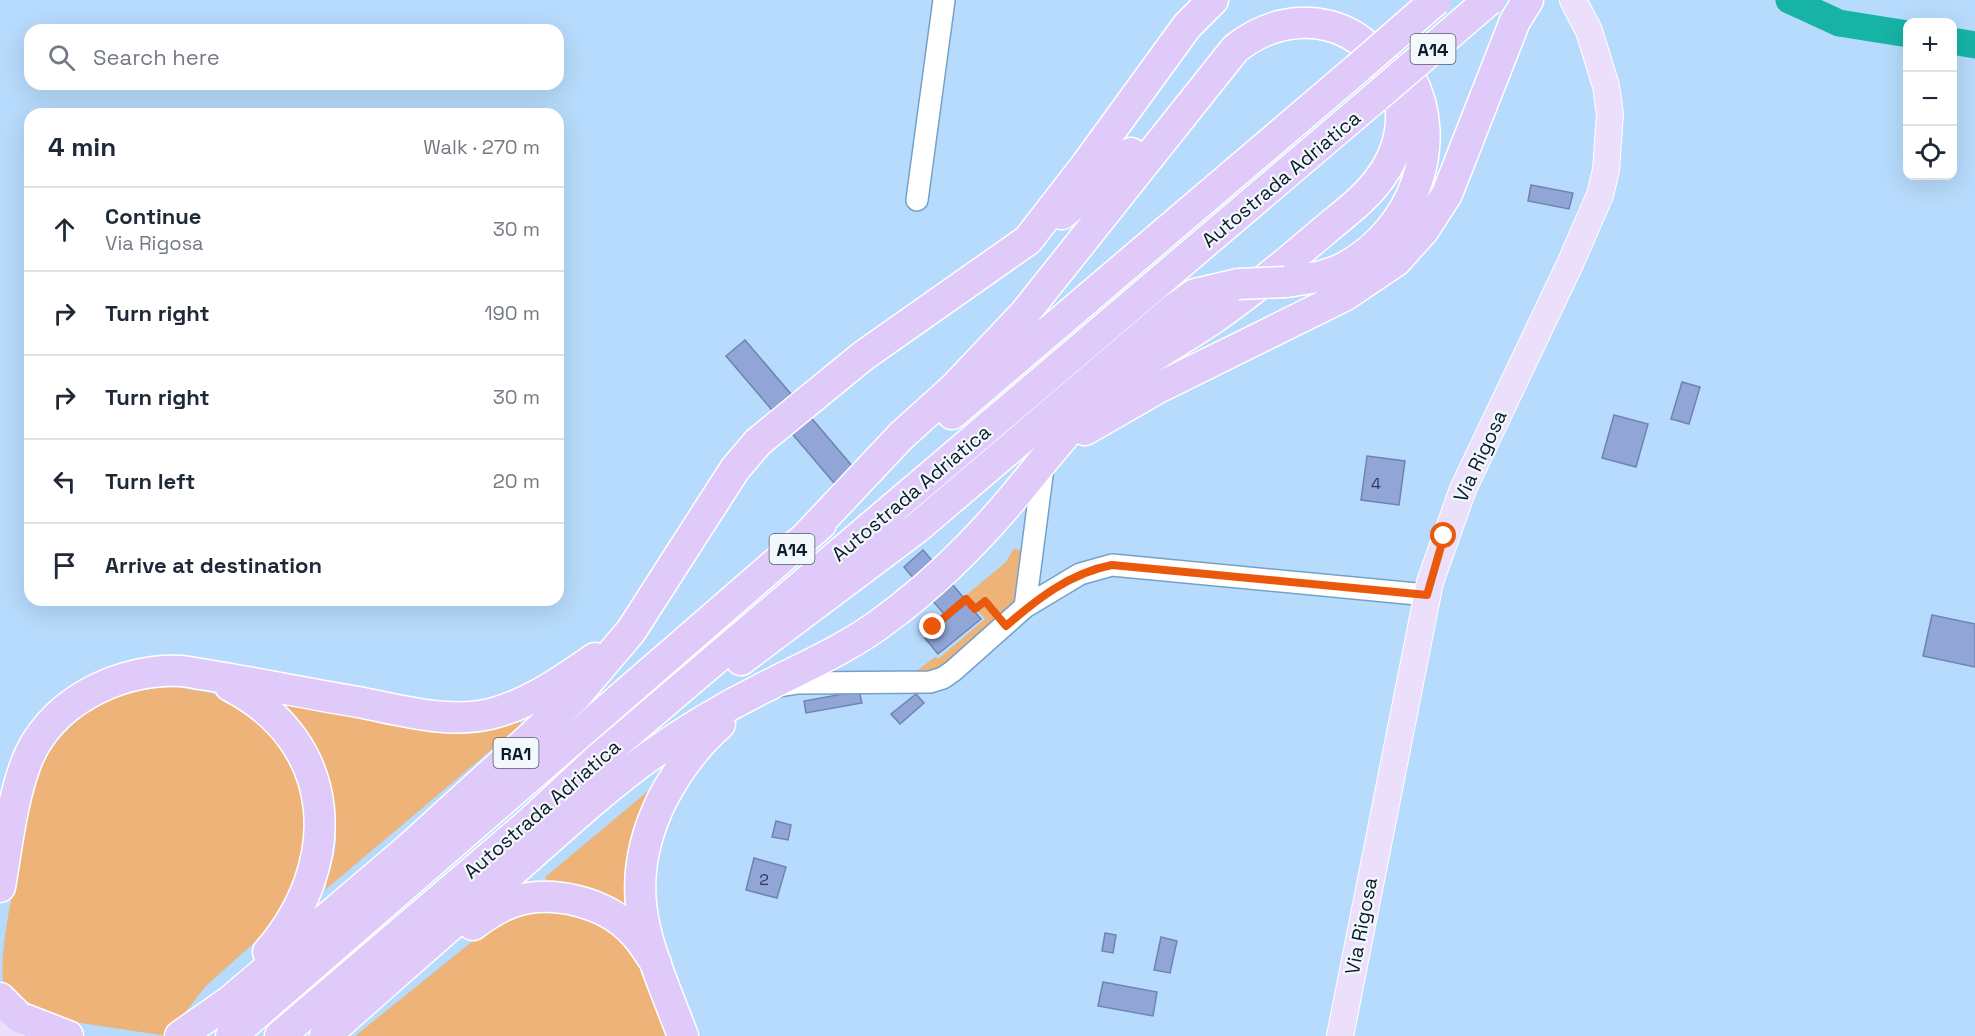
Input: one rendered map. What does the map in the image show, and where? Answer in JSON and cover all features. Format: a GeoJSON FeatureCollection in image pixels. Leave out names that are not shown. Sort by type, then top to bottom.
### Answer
{"type":"FeatureCollection","features":[{"type":"Feature","properties":{"kind":"highway"},"geometry":{"type":"LineString","coordinates":[[1028,240],[1188,26],[1213,0]]}},
{"type":"Feature","properties":{"kind":"highway","name":"Autostrada Adriatica"},"geometry":{"type":"LineString","coordinates":[[231,1036],[804,538],[1098,291],[1436,0]]}},
{"type":"Feature","properties":{"kind":"highway","name":"Autostrada Adriatica"},"geometry":{"type":"LineString","coordinates":[[280,1036],[527,825],[598,759],[1489,0]]}},
{"type":"Feature","properties":{"kind":"highway"},"geometry":{"type":"LineString","coordinates":[[598,759],[770,640],[918,527],[1174,309],[1195,294],[1238,284],[1285,282],[1326,275],[1363,256],[1393,228],[1415,191],[1424,148],[1420,102],[1403,63],[1390,44],[1359,19],[1322,7],[1302,5],[1279,8],[1242,22],[1225,34],[1115,171],[1028,240]]}},
{"type":"Feature","properties":{"kind":"highway"},"geometry":{"type":"LineString","coordinates":[[1044,460],[1099,420],[1344,296],[1396,261],[1423,231],[1447,194],[1521,11]]}},
{"type":"Feature","properties":{"kind":"highway"},"geometry":{"type":"LineString","coordinates":[[326,1036],[595,799],[646,759],[702,721],[849,644],[884,621],[931,583],[981,535],[1079,419],[1113,386],[1217,316],[1291,260],[1362,198],[1380,179],[1398,143],[1401,104],[1395,85],[1383,64],[1346,31],[1328,25],[1286,23],[1268,28],[1235,49],[1025,313],[953,389],[901,436],[804,538]]}},
{"type":"Feature","properties":{"kind":"highway","name":"RA1"},"geometry":{"type":"LineString","coordinates":[[180,1036],[230,1001],[501,767],[575,698],[631,632],[735,470],[758,442],[863,356],[1028,240]]}},
{"type":"Feature","properties":{"kind":"highway"},"geometry":{"type":"LineString","coordinates":[[0,887],[25,764],[39,738],[58,717],[95,689],[138,673],[160,670],[209,675],[416,713],[456,717],[489,714],[517,705],[563,680],[631,632]]}},
{"type":"Feature","properties":{"kind":"highway"},"geometry":{"type":"LineString","coordinates":[[180,1036],[276,942],[302,902],[312,880],[319,854],[315,792],[303,755],[294,738],[262,705],[209,675]]}},
{"type":"Feature","properties":{"kind":"highway"},"geometry":{"type":"LineString","coordinates":[[683,1036],[656,963],[639,892],[639,872],[652,822],[685,761],[713,730],[758,690]]}},
{"type":"Feature","properties":{"kind":"highway"},"geometry":{"type":"LineString","coordinates":[[326,1036],[483,917],[513,902],[548,897],[596,908],[634,933],[656,963]]}},
{"type":"Feature","properties":{"kind":"highway"},"geometry":{"type":"LineString","coordinates":[[0,998],[19,1017],[67,1036]]}},
{"type":"Feature","properties":{"kind":"main road","name":"Via Rigosa"},"geometry":{"type":"LineString","coordinates":[[1340,1036],[1427,595],[1444,536],[1463,489],[1600,195],[1609,141],[1610,114],[1606,86],[1589,31],[1573,0]]}},
{"type":"Feature","properties":{"kind":"main road"},"geometry":{"type":"LineString","coordinates":[[0,1024],[67,1036]]}},
{"type":"Feature","properties":{"kind":"street"},"geometry":{"type":"LineString","coordinates":[[916,200],[944,0]]}},
{"type":"Feature","properties":{"kind":"street"},"geometry":{"type":"LineString","coordinates":[[1025,607],[1044,460]]}},
{"type":"Feature","properties":{"kind":"street"},"geometry":{"type":"LineString","coordinates":[[758,690],[798,683],[930,682],[943,678],[1006,626],[1025,607],[1080,574],[1112,565],[1427,595]]}},
{"type":"Feature","properties":{"kind":"path"},"geometry":{"type":"LineString","coordinates":[[935,630],[933,627],[966,599],[975,609],[985,601],[1006,626]]}},
{"type":"Feature","properties":{"kind":"shaded area"},"geometry":{"type":"Polygon","coordinates":[[[1014,548],[1024,552],[1018,601],[1003,617],[985,596],[973,605],[965,596],[1006,562],[1014,548]]]}},
{"type":"Feature","properties":{"kind":"shaded area"},"geometry":{"type":"Polygon","coordinates":[[[984,606],[998,622],[940,672],[914,673],[935,657],[938,659],[985,619],[978,611],[984,606]]]}},
{"type":"Feature","properties":{"kind":"shaded area"},"geometry":{"type":"Polygon","coordinates":[[[175,687],[211,693],[237,705],[276,737],[302,791],[307,840],[298,882],[267,931],[205,987],[167,1036],[66,1022],[45,1016],[14,998],[3,982],[2,970],[21,832],[33,783],[49,752],[72,725],[86,714],[117,697],[144,690],[175,687]]]}},
{"type":"Feature","properties":{"kind":"shaded area"},"geometry":{"type":"Polygon","coordinates":[[[273,701],[489,729],[519,722],[522,724],[325,890],[336,841],[336,819],[332,799],[327,781],[310,749],[273,701]]]}},
{"type":"Feature","properties":{"kind":"shaded area"},"geometry":{"type":"Polygon","coordinates":[[[654,786],[635,915],[548,883],[545,877],[654,786]]]}},
{"type":"Feature","properties":{"kind":"shaded area"},"geometry":{"type":"Polygon","coordinates":[[[524,910],[567,912],[611,930],[636,958],[667,1036],[355,1036],[494,924],[524,910]]]}},
{"type":"Feature","properties":{"kind":"building"},"geometry":{"type":"Polygon","coordinates":[[[1531,185],[1573,193],[1569,209],[1528,201],[1531,185]]]}},
{"type":"Feature","properties":{"kind":"building"},"geometry":{"type":"Polygon","coordinates":[[[745,340],[853,467],[834,483],[726,356],[745,340]]]}},
{"type":"Feature","properties":{"kind":"building"},"geometry":{"type":"Polygon","coordinates":[[[1682,382],[1700,387],[1689,424],[1671,419],[1682,382]]]}},
{"type":"Feature","properties":{"kind":"building"},"geometry":{"type":"Polygon","coordinates":[[[1614,415],[1648,424],[1636,467],[1602,458],[1614,415]]]}},
{"type":"Feature","properties":{"kind":"building"},"geometry":{"type":"Polygon","coordinates":[[[1367,456],[1405,461],[1399,505],[1361,500],[1367,456]]]}},
{"type":"Feature","properties":{"kind":"building"},"geometry":{"type":"Polygon","coordinates":[[[923,550],[963,597],[944,614],[904,567],[923,550]]]}},
{"type":"Feature","properties":{"kind":"building"},"geometry":{"type":"Polygon","coordinates":[[[967,603],[981,619],[938,654],[925,638],[967,603]]]}},
{"type":"Feature","properties":{"kind":"building"},"geometry":{"type":"Polygon","coordinates":[[[1932,615],[1975,624],[1975,667],[1923,656],[1932,615]]]}},
{"type":"Feature","properties":{"kind":"building"},"geometry":{"type":"Polygon","coordinates":[[[859,691],[862,703],[806,713],[804,701],[859,691]]]}},
{"type":"Feature","properties":{"kind":"building"},"geometry":{"type":"Polygon","coordinates":[[[916,694],[924,703],[900,724],[891,714],[916,694]]]}},
{"type":"Feature","properties":{"kind":"building"},"geometry":{"type":"Polygon","coordinates":[[[776,821],[791,825],[788,840],[772,837],[776,821]]]}},
{"type":"Feature","properties":{"kind":"building"},"geometry":{"type":"Polygon","coordinates":[[[754,858],[786,867],[777,898],[746,890],[754,858]]]}},
{"type":"Feature","properties":{"kind":"building"},"geometry":{"type":"Polygon","coordinates":[[[1105,933],[1116,935],[1113,953],[1102,951],[1105,933]]]}},
{"type":"Feature","properties":{"kind":"building"},"geometry":{"type":"Polygon","coordinates":[[[1161,937],[1177,941],[1170,973],[1154,970],[1161,937]]]}},
{"type":"Feature","properties":{"kind":"building"},"geometry":{"type":"Polygon","coordinates":[[[1103,982],[1157,992],[1153,1016],[1098,1006],[1103,982]]]}},
{"type":"Feature","properties":{"kind":"waterway"},"geometry":{"type":"LineString","coordinates":[[1789,0],[1839,23],[1903,33]]}},
{"type":"Feature","properties":{"kind":"waterway"},"geometry":{"type":"LineString","coordinates":[[1957,42],[1975,45]]}},
{"type":"Feature","properties":{"kind":"route"},"geometry":{"type":"LineString","coordinates":[[933,627],[966,599],[975,609],[985,601],[1006,626],[1025,607],[1080,574],[1112,565],[1427,595],[1444,536]]}}]}
